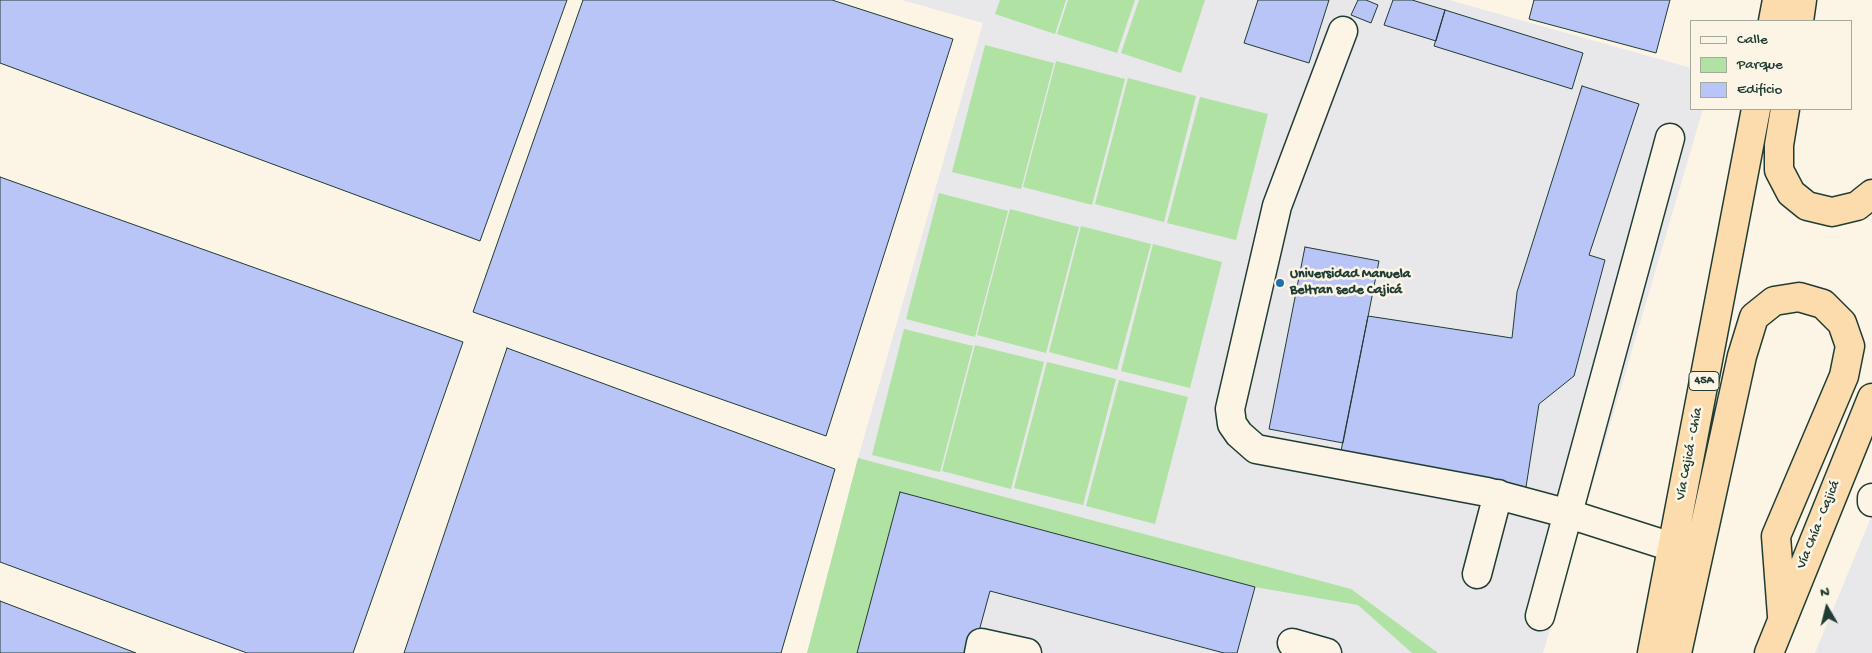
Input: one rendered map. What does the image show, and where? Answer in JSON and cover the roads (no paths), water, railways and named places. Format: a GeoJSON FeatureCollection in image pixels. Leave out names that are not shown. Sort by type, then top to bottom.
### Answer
{"type":"FeatureCollection","features":[{"type":"Feature","properties":{"kind":"highway"},"geometry":{"type":"LineString","coordinates":[[1773,20],[1777,0]]}},
{"type":"Feature","properties":{"kind":"highway"},"geometry":{"type":"LineString","coordinates":[[1799,20],[1802,0]]}},
{"type":"Feature","properties":{"kind":"highway","name":"Vía Cajicá - Chía"},"geometry":{"type":"LineString","coordinates":[[1652,653],[1756,110]]}},
{"type":"Feature","properties":{"kind":"highway"},"geometry":{"type":"LineString","coordinates":[[1785,110],[1779,145],[1779,170],[1791,193],[1807,206],[1832,212],[1857,206],[1872,194]]}},
{"type":"Feature","properties":{"kind":"highway"},"geometry":{"type":"LineString","coordinates":[[1677,653],[1742,356],[1754,317],[1774,301],[1799,297],[1824,304],[1842,323],[1850,346],[1844,376],[1776,536],[1782,616]]}},
{"type":"Feature","properties":{"kind":"highway","name":"Vía Chía - Cajicá"},"geometry":{"type":"LineString","coordinates":[[1769,653],[1782,616],[1872,398]]}},
{"type":"Feature","properties":{"kind":"lane"},"geometry":{"type":"LineString","coordinates":[[1343,31],[1277,206],[1230,410],[1232,424],[1239,434],[1256,449],[1498,494],[1569,514],[1672,547]]}},
{"type":"Feature","properties":{"kind":"lane"},"geometry":{"type":"LineString","coordinates":[[1540,616],[1670,138]]}},
{"type":"Feature","properties":{"kind":"lane"},"geometry":{"type":"LineString","coordinates":[[1477,574],[1498,494]]}},
{"type":"Feature","properties":{"kind":"lane"},"geometry":{"type":"LineString","coordinates":[[1292,642],[1327,653]]}},
{"type":"Feature","properties":{"kind":"lane"},"geometry":{"type":"LineString","coordinates":[[979,653],[981,643],[1027,653]]}},
{"type":"Feature","properties":{"kind":"place","name":"Universidad Manuela Beltran sede Cajicá"},"geometry":{"type":"Point","coordinates":[1280,283]}}]}
